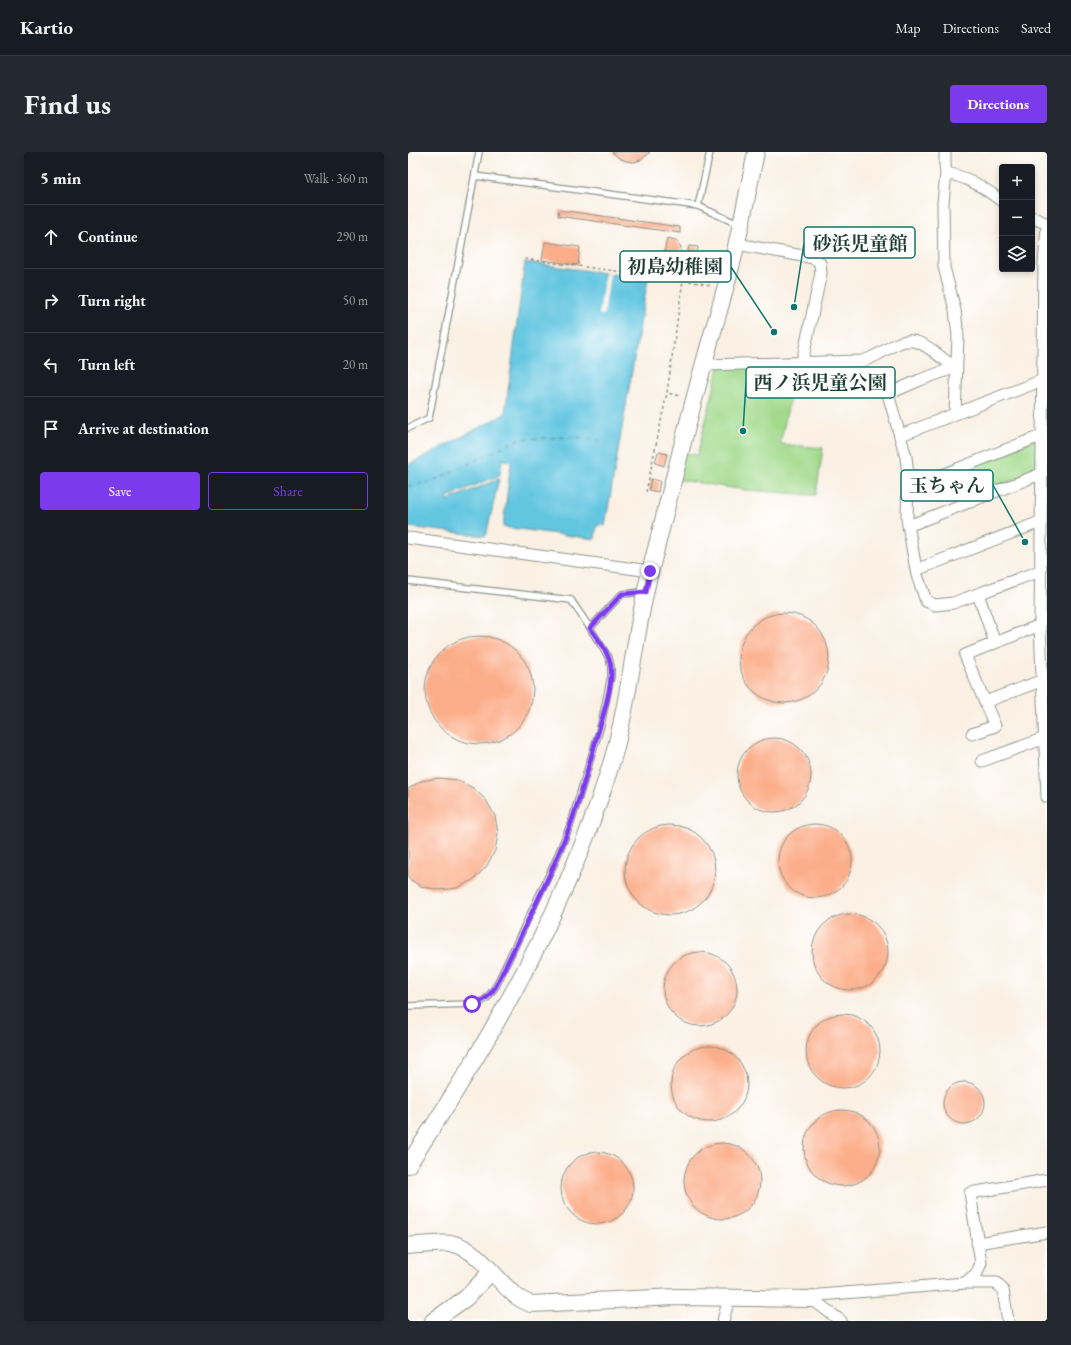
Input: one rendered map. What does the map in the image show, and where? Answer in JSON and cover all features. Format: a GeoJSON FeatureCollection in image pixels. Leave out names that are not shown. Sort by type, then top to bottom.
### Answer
{"type":"FeatureCollection","features":[{"type":"Feature","properties":{"kind":"street"},"geometry":{"type":"LineString","coordinates":[[408,1165],[436,1123],[512,994],[571,873],[597,805],[614,752],[630,682],[650,571],[737,244],[756,152]]}},
{"type":"Feature","properties":{"kind":"street"},"geometry":{"type":"LineString","coordinates":[[945,152],[946,173],[943,203],[944,268],[955,310],[958,336],[955,414]]}},
{"type":"Feature","properties":{"kind":"street"},"geometry":{"type":"LineString","coordinates":[[946,173],[963,176],[977,183],[1001,200]]}},
{"type":"Feature","properties":{"kind":"street"},"geometry":{"type":"LineString","coordinates":[[1035,218],[1047,224]]}},
{"type":"Feature","properties":{"kind":"street"},"geometry":{"type":"LineString","coordinates":[[1047,227],[1044,264],[1043,435],[1040,522],[1040,625],[1047,798]]}},
{"type":"Feature","properties":{"kind":"street"},"geometry":{"type":"LineString","coordinates":[[737,244],[814,258],[820,263],[821,273],[802,362]]}},
{"type":"Feature","properties":{"kind":"street"},"geometry":{"type":"LineString","coordinates":[[704,365],[862,361],[869,359],[899,343],[912,341],[923,344],[956,367]]}},
{"type":"Feature","properties":{"kind":"street"},"geometry":{"type":"LineString","coordinates":[[956,367],[920,380],[888,394],[901,435],[907,467],[906,511],[908,526],[916,570],[926,601],[935,605],[953,603],[1040,571]]}},
{"type":"Feature","properties":{"kind":"street"},"geometry":{"type":"LineString","coordinates":[[901,435],[1043,380]]}},
{"type":"Feature","properties":{"kind":"street"},"geometry":{"type":"LineString","coordinates":[[942,475],[1043,435]]}},
{"type":"Feature","properties":{"kind":"street"},"geometry":{"type":"LineString","coordinates":[[960,468],[970,502]]}},
{"type":"Feature","properties":{"kind":"street"},"geometry":{"type":"LineString","coordinates":[[908,526],[1042,473]]}},
{"type":"Feature","properties":{"kind":"street"},"geometry":{"type":"LineString","coordinates":[[916,570],[1040,522]]}},
{"type":"Feature","properties":{"kind":"street"},"geometry":{"type":"LineString","coordinates":[[408,538],[650,571]]}},
{"type":"Feature","properties":{"kind":"street"},"geometry":{"type":"LineString","coordinates":[[978,594],[995,643]]}},
{"type":"Feature","properties":{"kind":"street"},"geometry":{"type":"LineString","coordinates":[[972,734],[995,726],[965,655],[1040,625]]}},
{"type":"Feature","properties":{"kind":"street"},"geometry":{"type":"LineString","coordinates":[[985,702],[1043,680]]}},
{"type":"Feature","properties":{"kind":"street"},"geometry":{"type":"LineString","coordinates":[[982,762],[1045,738]]}},
{"type":"Feature","properties":{"kind":"street"},"geometry":{"type":"LineString","coordinates":[[965,1283],[973,1277],[980,1268],[981,1263],[970,1193],[1047,1180]]}},
{"type":"Feature","properties":{"kind":"street"},"geometry":{"type":"LineString","coordinates":[[978,1243],[1047,1232]]}},
{"type":"Feature","properties":{"kind":"street"},"geometry":{"type":"LineString","coordinates":[[408,1246],[452,1244],[461,1246],[470,1251],[516,1296],[531,1304],[676,1297],[812,1299],[820,1295],[965,1283],[993,1283],[1000,1285],[1003,1290],[1008,1321]]}},
{"type":"Feature","properties":{"kind":"street"},"geometry":{"type":"LineString","coordinates":[[433,1321],[466,1298],[491,1272]]}},
{"type":"Feature","properties":{"kind":"street"},"geometry":{"type":"LineString","coordinates":[[724,1321],[729,1298]]}},
{"type":"Feature","properties":{"kind":"street"},"geometry":{"type":"LineString","coordinates":[[812,1299],[841,1321]]}},
{"type":"Feature","properties":{"kind":"lane"},"geometry":{"type":"LineString","coordinates":[[408,428],[429,418],[479,152]]}},
{"type":"Feature","properties":{"kind":"lane"},"geometry":{"type":"LineString","coordinates":[[698,206],[710,152]]}},
{"type":"Feature","properties":{"kind":"lane"},"geometry":{"type":"LineString","coordinates":[[475,176],[698,206],[740,225]]}},
{"type":"Feature","properties":{"kind":"lane"},"geometry":{"type":"LineString","coordinates":[[408,581],[571,600],[609,658],[611,667],[611,676],[600,725],[571,823],[555,862],[491,993],[481,1002],[472,1004],[408,1006]]}},
{"type":"Feature","properties":{"kind":"lane"},"geometry":{"type":"LineString","coordinates":[[590,628],[622,594],[646,592]]}},
{"type":"Feature","properties":{"kind":"path"},"geometry":{"type":"LineString","coordinates":[[525,259],[710,285]]}},
{"type":"Feature","properties":{"kind":"path"},"geometry":{"type":"LineString","coordinates":[[646,492],[667,393],[683,280]]}},
{"type":"Feature","properties":{"kind":"path"},"geometry":{"type":"LineString","coordinates":[[667,393],[695,398]]}},
{"type":"Feature","properties":{"kind":"green space"},"geometry":{"type":"Polygon","coordinates":[[[798,362],[780,444],[823,448],[816,495],[745,490],[674,479],[681,452],[697,455],[720,364],[798,362]]]}},
{"type":"Feature","properties":{"kind":"green space"},"geometry":{"type":"Polygon","coordinates":[[[1034,440],[1038,443],[1038,468],[1035,471],[973,497],[965,468],[1034,440]]]}},
{"type":"Feature","properties":{"kind":"water"},"geometry":{"type":"Polygon","coordinates":[[[525,262],[648,279],[605,526],[597,525],[595,539],[503,527],[511,462],[502,459],[500,475],[447,497],[448,500],[499,479],[486,536],[408,527],[408,465],[505,414],[525,262]]]}},
{"type":"Feature","properties":{"kind":"pier"},"geometry":{"type":"Polygon","coordinates":[[[605,273],[610,274],[604,315],[599,315],[605,273]]]}},
{"type":"Feature","properties":{"kind":"building"},"geometry":{"type":"Polygon","coordinates":[[[612,152],[650,152],[641,160],[634,162],[619,158],[612,152]]]}},
{"type":"Feature","properties":{"kind":"building"},"geometry":{"type":"Polygon","coordinates":[[[559,210],[680,227],[680,233],[558,216],[559,210]]]}},
{"type":"Feature","properties":{"kind":"building"},"geometry":{"type":"Polygon","coordinates":[[[667,238],[676,240],[681,247],[679,258],[664,255],[667,238]]]}},
{"type":"Feature","properties":{"kind":"building"},"geometry":{"type":"Polygon","coordinates":[[[545,242],[580,247],[578,265],[542,260],[545,242]]]}},
{"type":"Feature","properties":{"kind":"building"},"geometry":{"type":"Polygon","coordinates":[[[689,246],[698,247],[696,260],[687,258],[689,246]]]}},
{"type":"Feature","properties":{"kind":"building"},"geometry":{"type":"Polygon","coordinates":[[[658,452],[667,454],[664,466],[655,463],[658,452]]]}},
{"type":"Feature","properties":{"kind":"building"},"geometry":{"type":"Polygon","coordinates":[[[651,479],[660,481],[658,492],[649,490],[651,479]]]}},
{"type":"Feature","properties":{"kind":"building"},"geometry":{"type":"Polygon","coordinates":[[[775,613],[793,613],[809,620],[822,633],[829,649],[829,667],[822,683],[809,696],[793,703],[775,703],[759,696],[746,683],[739,667],[739,649],[746,633],[759,620],[775,613]]]}},
{"type":"Feature","properties":{"kind":"building"},"geometry":{"type":"Polygon","coordinates":[[[479,636],[500,640],[517,652],[529,669],[533,690],[529,711],[517,728],[500,740],[479,744],[458,740],[441,728],[429,711],[425,690],[429,669],[441,652],[458,640],[479,636]]]}},
{"type":"Feature","properties":{"kind":"building"},"geometry":{"type":"Polygon","coordinates":[[[774,738],[788,741],[800,749],[808,761],[811,775],[808,789],[800,801],[788,809],[774,812],[760,809],[748,801],[740,789],[737,775],[740,761],[748,749],[760,741],[774,738]]]}},
{"type":"Feature","properties":{"kind":"building"},"geometry":{"type":"Polygon","coordinates":[[[439,778],[457,780],[473,788],[486,800],[495,816],[498,834],[495,851],[486,867],[473,880],[457,888],[439,890],[420,886],[408,878],[408,789],[421,781],[439,778]]]}},
{"type":"Feature","properties":{"kind":"building"},"geometry":{"type":"Polygon","coordinates":[[[808,824],[822,824],[836,830],[846,840],[852,854],[852,868],[846,882],[836,892],[822,898],[808,898],[794,892],[784,882],[778,868],[778,854],[784,840],[794,830],[808,824]]]}},
{"type":"Feature","properties":{"kind":"building"},"geometry":{"type":"Polygon","coordinates":[[[661,825],[679,825],[695,832],[708,845],[715,861],[715,879],[708,895],[695,908],[679,915],[661,915],[645,908],[632,895],[625,879],[625,861],[632,845],[645,832],[661,825]]]}},
{"type":"Feature","properties":{"kind":"building"},"geometry":{"type":"Polygon","coordinates":[[[850,914],[864,917],[877,925],[885,938],[888,952],[885,966],[877,979],[864,987],[850,990],[836,987],[823,979],[815,966],[812,952],[815,938],[823,925],[836,917],[850,914]]]}},
{"type":"Feature","properties":{"kind":"building"},"geometry":{"type":"Polygon","coordinates":[[[700,952],[714,955],[726,963],[734,975],[737,989],[734,1003],[726,1015],[714,1023],[700,1026],[686,1023],[674,1015],[666,1003],[663,989],[666,975],[674,963],[686,955],[700,952]]]}},
{"type":"Feature","properties":{"kind":"building"},"geometry":{"type":"Polygon","coordinates":[[[836,1014],[850,1014],[864,1020],[874,1030],[880,1044],[880,1058],[874,1072],[864,1082],[850,1088],[836,1088],[822,1082],[812,1072],[806,1058],[806,1044],[812,1030],[822,1020],[836,1014]]]}},
{"type":"Feature","properties":{"kind":"building"},"geometry":{"type":"Polygon","coordinates":[[[709,1046],[723,1049],[736,1057],[744,1070],[747,1084],[744,1098],[736,1111],[723,1119],[709,1122],[695,1119],[682,1111],[674,1098],[671,1084],[674,1070],[682,1057],[695,1049],[709,1046]]]}},
{"type":"Feature","properties":{"kind":"building"},"geometry":{"type":"Polygon","coordinates":[[[964,1082],[979,1088],[985,1103],[979,1118],[964,1124],[949,1118],[943,1103],[949,1088],[964,1082]]]}},
{"type":"Feature","properties":{"kind":"building"},"geometry":{"type":"Polygon","coordinates":[[[842,1110],[856,1113],[869,1121],[877,1134],[880,1148],[877,1162],[869,1175],[856,1183],[842,1186],[828,1183],[815,1175],[807,1162],[804,1148],[807,1134],[815,1121],[828,1113],[842,1110]]]}},
{"type":"Feature","properties":{"kind":"building"},"geometry":{"type":"Polygon","coordinates":[[[722,1143],[736,1146],[749,1154],[757,1167],[760,1181],[757,1195],[749,1208],[736,1216],[722,1219],[708,1216],[695,1208],[687,1195],[684,1181],[687,1167],[695,1154],[708,1146],[722,1143]]]}},
{"type":"Feature","properties":{"kind":"building"},"geometry":{"type":"Polygon","coordinates":[[[590,1152],[604,1152],[611,1154],[623,1162],[631,1174],[633,1188],[631,1202],[623,1214],[611,1222],[604,1224],[590,1224],[583,1222],[571,1214],[563,1202],[561,1195],[561,1181],[563,1174],[571,1162],[583,1154],[590,1152]]]}},
{"type":"Feature","properties":{"kind":"ferry route"},"geometry":{"type":"LineString","coordinates":[[408,486],[431,482],[519,439],[575,437],[601,441]]}},
{"type":"Feature","properties":{"kind":"place","name":"砂浜児童館"},"geometry":{"type":"Point","coordinates":[794,307]}},
{"type":"Feature","properties":{"kind":"place","name":"初島幼稚園"},"geometry":{"type":"Point","coordinates":[774,332]}},
{"type":"Feature","properties":{"kind":"place","name":"西ノ浜児童公園"},"geometry":{"type":"Point","coordinates":[743,431]}},
{"type":"Feature","properties":{"kind":"place","name":"玉ちゃん"},"geometry":{"type":"Point","coordinates":[1025,542]}},
{"type":"Feature","properties":{"kind":"route"},"geometry":{"type":"LineString","coordinates":[[472,1004],[481,1002],[487,998],[496,986],[555,862],[571,823],[590,762],[611,676],[609,658],[590,628],[622,594],[646,592],[650,571]]}}]}
